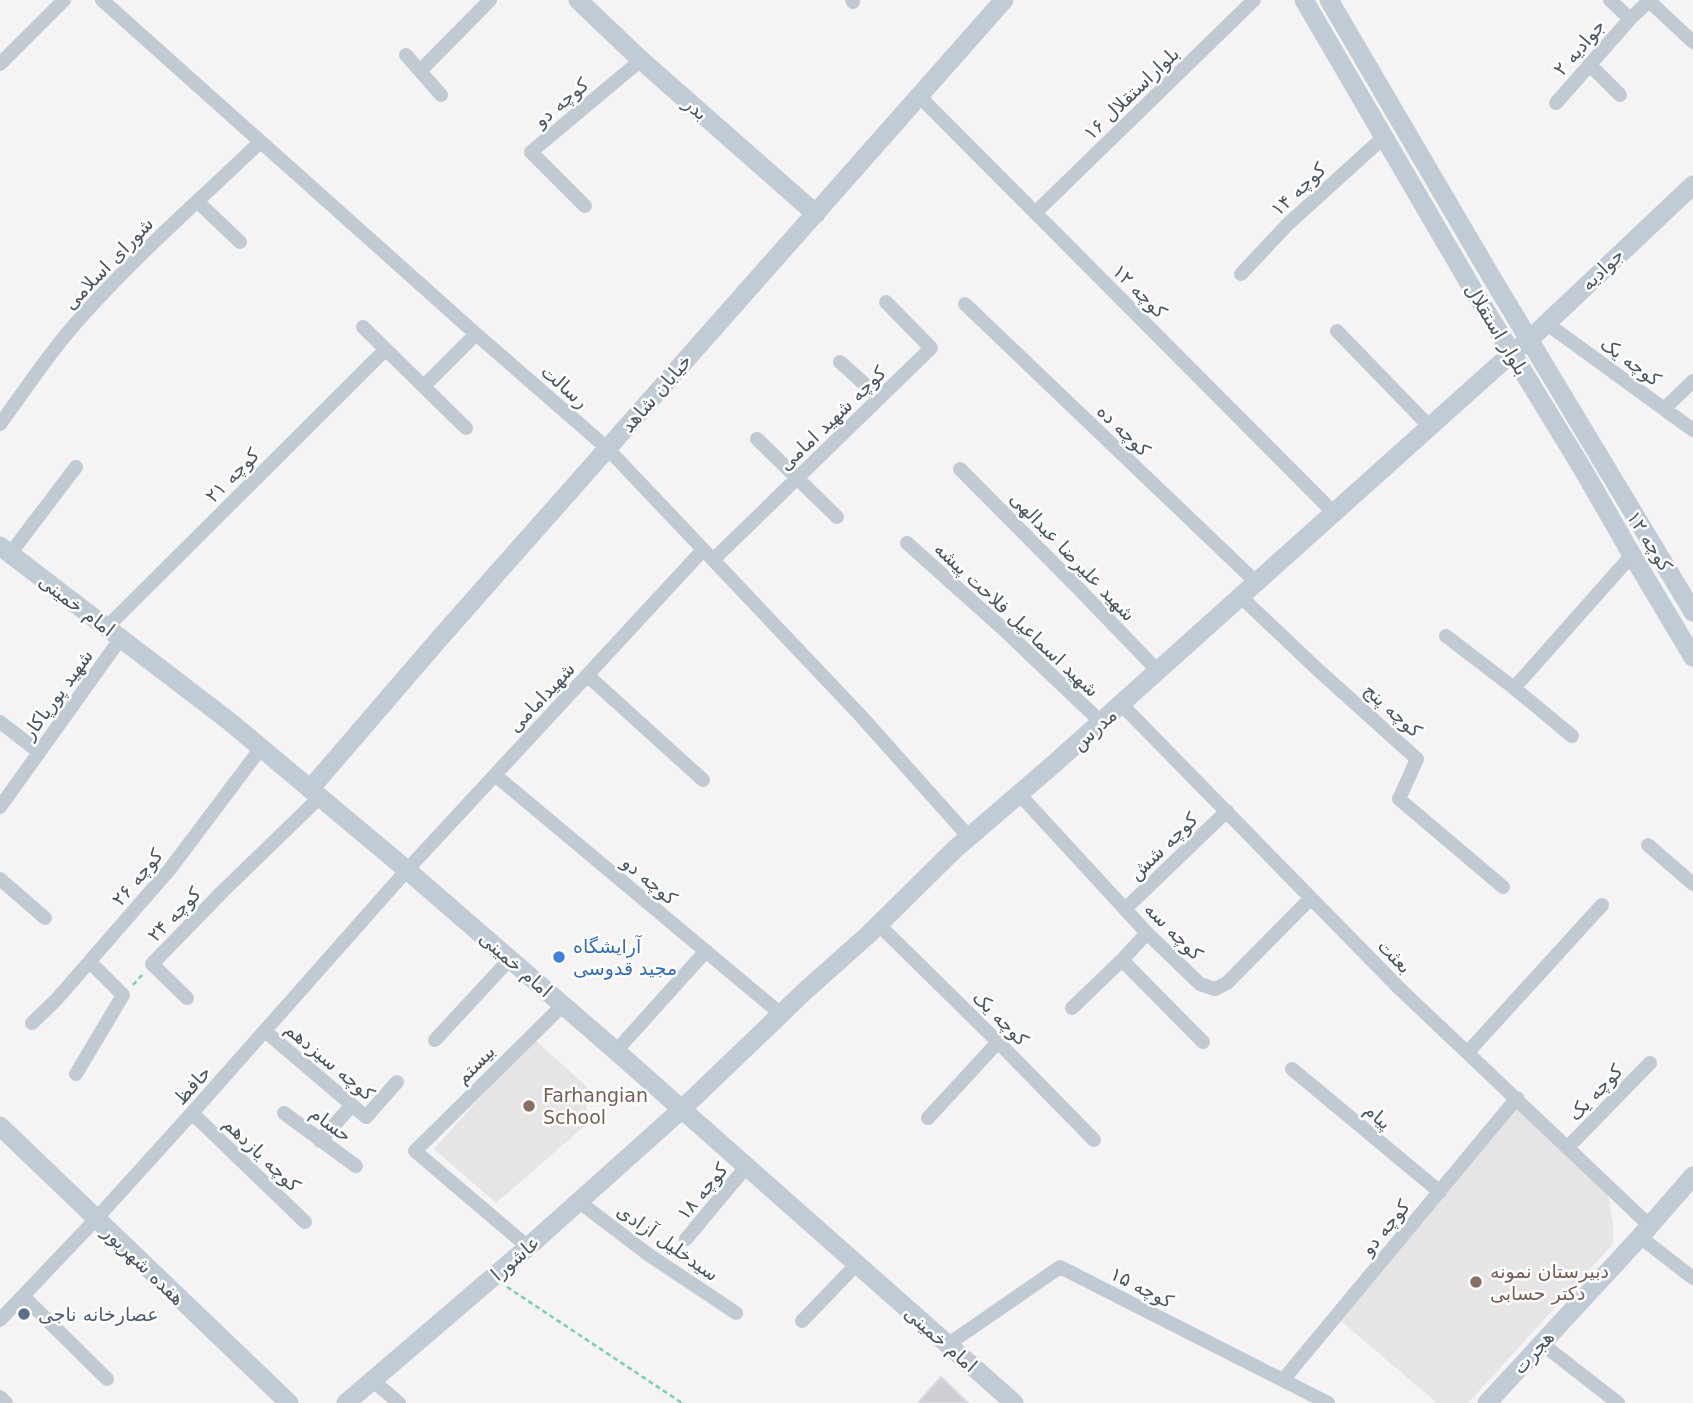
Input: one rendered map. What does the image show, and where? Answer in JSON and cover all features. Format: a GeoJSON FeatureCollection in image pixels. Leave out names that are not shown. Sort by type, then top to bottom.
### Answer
{"type":"FeatureCollection","features":[{"type":"Feature","properties":{"kind":"main road","name":"بدر"},"geometry":{"type":"LineString","coordinates":[[578,0],[641,60],[816,214]]}},
{"type":"Feature","properties":{"kind":"main road"},"geometry":{"type":"LineString","coordinates":[[977,0],[990,16]]}},
{"type":"Feature","properties":{"kind":"main road","name":"خیابان شاهد"},"geometry":{"type":"LineString","coordinates":[[315,793],[607,448],[1004,0]]}},
{"type":"Feature","properties":{"kind":"main road","name":"بلوار استقلال"},"geometry":{"type":"LineString","coordinates":[[1304,0],[1693,657]]}},
{"type":"Feature","properties":{"kind":"main road","name":"بلوار استقلال"},"geometry":{"type":"LineString","coordinates":[[1329,0],[1693,612]]}},
{"type":"Feature","properties":{"kind":"main road","name":"جوادیه"},"geometry":{"type":"LineString","coordinates":[[1512,353],[1693,185]]}},
{"type":"Feature","properties":{"kind":"main road","name":"مدرس"},"geometry":{"type":"LineString","coordinates":[[681,1110],[954,850],[1101,722],[1512,353]]}},
{"type":"Feature","properties":{"kind":"main road","name":"امام خمینی"},"geometry":{"type":"LineString","coordinates":[[5,550],[261,748],[407,870],[1014,1403]]}},
{"type":"Feature","properties":{"kind":"main road","name":"عاشورا"},"geometry":{"type":"LineString","coordinates":[[346,1403],[528,1247],[681,1110]]}},
{"type":"Feature","properties":{"kind":"main road","name":"هفده شهریور"},"geometry":{"type":"LineString","coordinates":[[0,1126],[289,1403]]}},
{"type":"Feature","properties":{"kind":"main road","name":"هجرت"},"geometry":{"type":"LineString","coordinates":[[1487,1403],[1693,1176]]}},
{"type":"Feature","properties":{"kind":"street"},"geometry":{"type":"LineString","coordinates":[[0,64],[64,0]]}},
{"type":"Feature","properties":{"kind":"street","name":"رسالت"},"geometry":{"type":"LineString","coordinates":[[102,0],[607,448],[860,715],[969,837]]}},
{"type":"Feature","properties":{"kind":"street"},"geometry":{"type":"LineString","coordinates":[[420,71],[490,0]]}},
{"type":"Feature","properties":{"kind":"street","name":"بلواراستقلال ۱۶"},"geometry":{"type":"LineString","coordinates":[[1035,213],[1254,0]]}},
{"type":"Feature","properties":{"kind":"street"},"geometry":{"type":"LineString","coordinates":[[1610,0],[1630,19]]}},
{"type":"Feature","properties":{"kind":"street","name":"جوادیه ۲"},"geometry":{"type":"LineString","coordinates":[[1556,103],[1649,1],[1693,42]]}},
{"type":"Feature","properties":{"kind":"street"},"geometry":{"type":"LineString","coordinates":[[406,55],[441,95]]}},
{"type":"Feature","properties":{"kind":"street","name":"کوچه دو"},"geometry":{"type":"LineString","coordinates":[[585,206],[531,152],[641,60]]}},
{"type":"Feature","properties":{"kind":"street"},"geometry":{"type":"LineString","coordinates":[[1589,64],[1620,95]]}},
{"type":"Feature","properties":{"kind":"street","name":"کوچه ۱۲"},"geometry":{"type":"LineString","coordinates":[[919,96],[1334,513]]}},
{"type":"Feature","properties":{"kind":"street","name":"کوچه ۱۴"},"geometry":{"type":"LineString","coordinates":[[1241,274],[1288,223],[1385,136]]}},
{"type":"Feature","properties":{"kind":"street","name":"شورای اسلامی"},"geometry":{"type":"LineString","coordinates":[[0,424],[69,330],[149,245],[260,142]]}},
{"type":"Feature","properties":{"kind":"street"},"geometry":{"type":"LineString","coordinates":[[198,202],[240,242]]}},
{"type":"Feature","properties":{"kind":"street","name":"کوچه شهید امامی"},"geometry":{"type":"LineString","coordinates":[[708,555],[797,479],[931,348],[886,302]]}},
{"type":"Feature","properties":{"kind":"street","name":"کوچه ده"},"geometry":{"type":"LineString","coordinates":[[965,304],[1257,583]]}},
{"type":"Feature","properties":{"kind":"street","name":"کوچه یک"},"geometry":{"type":"LineString","coordinates":[[1546,323],[1693,430]]}},
{"type":"Feature","properties":{"kind":"street"},"geometry":{"type":"LineString","coordinates":[[363,327],[466,429]]}},
{"type":"Feature","properties":{"kind":"street"},"geometry":{"type":"LineString","coordinates":[[1337,331],[1430,427]]}},
{"type":"Feature","properties":{"kind":"street"},"geometry":{"type":"LineString","coordinates":[[424,386],[476,334]]}},
{"type":"Feature","properties":{"kind":"street","name":"کوچه ۲۱"},"geometry":{"type":"LineString","coordinates":[[114,632],[385,350]]}},
{"type":"Feature","properties":{"kind":"street"},"geometry":{"type":"LineString","coordinates":[[840,362],[880,398]]}},
{"type":"Feature","properties":{"kind":"street"},"geometry":{"type":"LineString","coordinates":[[1664,409],[1693,381]]}},
{"type":"Feature","properties":{"kind":"street"},"geometry":{"type":"LineString","coordinates":[[757,439],[837,517]]}},
{"type":"Feature","properties":{"kind":"street"},"geometry":{"type":"LineString","coordinates":[[5,550],[76,467]]}},
{"type":"Feature","properties":{"kind":"street","name":"شهید علیرضا عبدالهی"},"geometry":{"type":"LineString","coordinates":[[960,469],[1158,671]]}},
{"type":"Feature","properties":{"kind":"street","name":"کوچه ۱۲"},"geometry":{"type":"LineString","coordinates":[[1596,491],[1693,648]]}},
{"type":"Feature","properties":{"kind":"street","name":"شهید اسماعیل فلاحت پیشه"},"geometry":{"type":"LineString","coordinates":[[907,543],[1101,722]]}},
{"type":"Feature","properties":{"kind":"street","name":"شهیدامامی"},"geometry":{"type":"LineString","coordinates":[[407,870],[587,676],[708,555]]}},
{"type":"Feature","properties":{"kind":"street"},"geometry":{"type":"LineString","coordinates":[[1514,688],[1632,555]]}},
{"type":"Feature","properties":{"kind":"street","name":"کوچه پنج"},"geometry":{"type":"LineString","coordinates":[[1241,597],[1417,758],[1399,799],[1503,887]]}},
{"type":"Feature","properties":{"kind":"street","name":"شهید پورپاکار"},"geometry":{"type":"LineString","coordinates":[[0,807],[39,752],[114,632]]}},
{"type":"Feature","properties":{"kind":"street"},"geometry":{"type":"LineString","coordinates":[[1446,636],[1572,737]]}},
{"type":"Feature","properties":{"kind":"street"},"geometry":{"type":"LineString","coordinates":[[587,676],[703,780]]}},
{"type":"Feature","properties":{"kind":"street","name":"بعثت"},"geometry":{"type":"LineString","coordinates":[[1121,704],[1400,989],[1568,1147],[1645,1232]]}},
{"type":"Feature","properties":{"kind":"street"},"geometry":{"type":"LineString","coordinates":[[0,722],[39,752]]}},
{"type":"Feature","properties":{"kind":"street","name":"کوچه ۲۶"},"geometry":{"type":"LineString","coordinates":[[32,1023],[56,1000],[170,869],[261,748]]}},
{"type":"Feature","properties":{"kind":"street","name":"کوچه دو"},"geometry":{"type":"LineString","coordinates":[[495,775],[781,1014]]}},
{"type":"Feature","properties":{"kind":"street","name":"کوچه ۲۴"},"geometry":{"type":"LineString","coordinates":[[152,964],[315,793]]}},
{"type":"Feature","properties":{"kind":"street","name":"کوچه سه"},"geometry":{"type":"LineString","coordinates":[[1019,794],[1147,933],[1200,984],[1215,989],[1227,983],[1311,898]]}},
{"type":"Feature","properties":{"kind":"street","name":"کوچه شش"},"geometry":{"type":"LineString","coordinates":[[1125,909],[1227,811]]}},
{"type":"Feature","properties":{"kind":"street"},"geometry":{"type":"LineString","coordinates":[[1648,845],[1693,884]]}},
{"type":"Feature","properties":{"kind":"street","name":"حافظ"},"geometry":{"type":"LineString","coordinates":[[0,1320],[192,1113],[407,870]]}},
{"type":"Feature","properties":{"kind":"street"},"geometry":{"type":"LineString","coordinates":[[0,879],[45,918]]}},
{"type":"Feature","properties":{"kind":"street"},"geometry":{"type":"LineString","coordinates":[[1468,1052],[1602,905]]}},
{"type":"Feature","properties":{"kind":"street","name":"کوچه یک"},"geometry":{"type":"LineString","coordinates":[[878,925],[1094,1140]]}},
{"type":"Feature","properties":{"kind":"street"},"geometry":{"type":"LineString","coordinates":[[1072,1008],[1147,933]]}},
{"type":"Feature","properties":{"kind":"street"},"geometry":{"type":"LineString","coordinates":[[616,1051],[706,951]]}},
{"type":"Feature","properties":{"kind":"street"},"geometry":{"type":"LineString","coordinates":[[435,1040],[510,958]]}},
{"type":"Feature","properties":{"kind":"street"},"geometry":{"type":"LineString","coordinates":[[1122,960],[1203,1042]]}},
{"type":"Feature","properties":{"kind":"street"},"geometry":{"type":"LineString","coordinates":[[76,1074],[123,995],[90,962]]}},
{"type":"Feature","properties":{"kind":"street"},"geometry":{"type":"LineString","coordinates":[[152,964],[187,998]]}},
{"type":"Feature","properties":{"kind":"street","name":"بیستم"},"geometry":{"type":"LineString","coordinates":[[528,1247],[415,1151],[563,1005]]}},
{"type":"Feature","properties":{"kind":"street","name":"کوچه سیزدهم"},"geometry":{"type":"LineString","coordinates":[[265,1031],[366,1117],[397,1082]]}},
{"type":"Feature","properties":{"kind":"street"},"geometry":{"type":"LineString","coordinates":[[928,1118],[998,1042]]}},
{"type":"Feature","properties":{"kind":"street","name":"کوچه یک"},"geometry":{"type":"LineString","coordinates":[[1568,1147],[1650,1063]]}},
{"type":"Feature","properties":{"kind":"street","name":"پیام"},"geometry":{"type":"LineString","coordinates":[[1292,1069],[1440,1192]]}},
{"type":"Feature","properties":{"kind":"street","name":"کوچه دو"},"geometry":{"type":"LineString","coordinates":[[1283,1380],[1517,1098]]}},
{"type":"Feature","properties":{"kind":"street"},"geometry":{"type":"LineString","coordinates":[[320,1141],[352,1105]]}},
{"type":"Feature","properties":{"kind":"street","name":"کوچه یازدهم"},"geometry":{"type":"LineString","coordinates":[[192,1113],[305,1222]]}},
{"type":"Feature","properties":{"kind":"street","name":"حسام"},"geometry":{"type":"LineString","coordinates":[[284,1113],[356,1166]]}},
{"type":"Feature","properties":{"kind":"street","name":"کوچه ۱۸"},"geometry":{"type":"LineString","coordinates":[[686,1239],[747,1167]]}},
{"type":"Feature","properties":{"kind":"street","name":"سیدخلیل آزادی"},"geometry":{"type":"LineString","coordinates":[[578,1201],[649,1255],[736,1313]]}},
{"type":"Feature","properties":{"kind":"street"},"geometry":{"type":"LineString","coordinates":[[1645,1232],[1693,1278]]}},
{"type":"Feature","properties":{"kind":"street"},"geometry":{"type":"LineString","coordinates":[[802,1321],[856,1265]]}},
{"type":"Feature","properties":{"kind":"street","name":"کوچه ۱۵"},"geometry":{"type":"LineString","coordinates":[[947,1345],[1060,1267],[1328,1403]]}},
{"type":"Feature","properties":{"kind":"street"},"geometry":{"type":"LineString","coordinates":[[23,1296],[107,1379]]}},
{"type":"Feature","properties":{"kind":"street"},"geometry":{"type":"LineString","coordinates":[[1541,1343],[1618,1403]]}},
{"type":"Feature","properties":{"kind":"street"},"geometry":{"type":"LineString","coordinates":[[372,1380],[399,1403]]}},
{"type":"Feature","properties":{"kind":"street"},"geometry":{"type":"LineString","coordinates":[[0,1397],[6,1403]]}},
{"type":"Feature","properties":{"kind":"path","name":"کوچه ۲۴"},"geometry":{"type":"LineString","coordinates":[[123,995],[152,964]]}},
{"type":"Feature","properties":{"kind":"path"},"geometry":{"type":"LineString","coordinates":[[492,1278],[682,1403]]}},
{"type":"Feature","properties":{"kind":"shaded area","name":"Farhangian School"},"geometry":{"type":"Polygon","coordinates":[[[533,1038],[587,1087],[586,1125],[496,1203],[434,1149],[533,1038]]]}},
{"type":"Feature","properties":{"kind":"shaded area","name":"دبیرستان نمونه دکتر حسابی"},"geometry":{"type":"Polygon","coordinates":[[[1519,1107],[1608,1195],[1613,1223],[1613,1244],[1468,1403],[1437,1403],[1341,1321],[1519,1107]]]}},
{"type":"Feature","properties":{"kind":"building"},"geometry":{"type":"Polygon","coordinates":[[[941,1377],[968,1403],[918,1403],[941,1377]]]}},
{"type":"Feature","properties":{"kind":"place","name":"آرایشگاه مجید قدوسی"},"geometry":{"type":"Point","coordinates":[559,957]}},
{"type":"Feature","properties":{"kind":"place","name":"Farhangian School"},"geometry":{"type":"Point","coordinates":[529,1106]}},
{"type":"Feature","properties":{"kind":"place","name":"دبیرستان نمونه دکتر حسابی"},"geometry":{"type":"Point","coordinates":[1476,1282]}},
{"type":"Feature","properties":{"kind":"place","name":"عصارخانه ناجی"},"geometry":{"type":"Point","coordinates":[24,1314]}}]}
